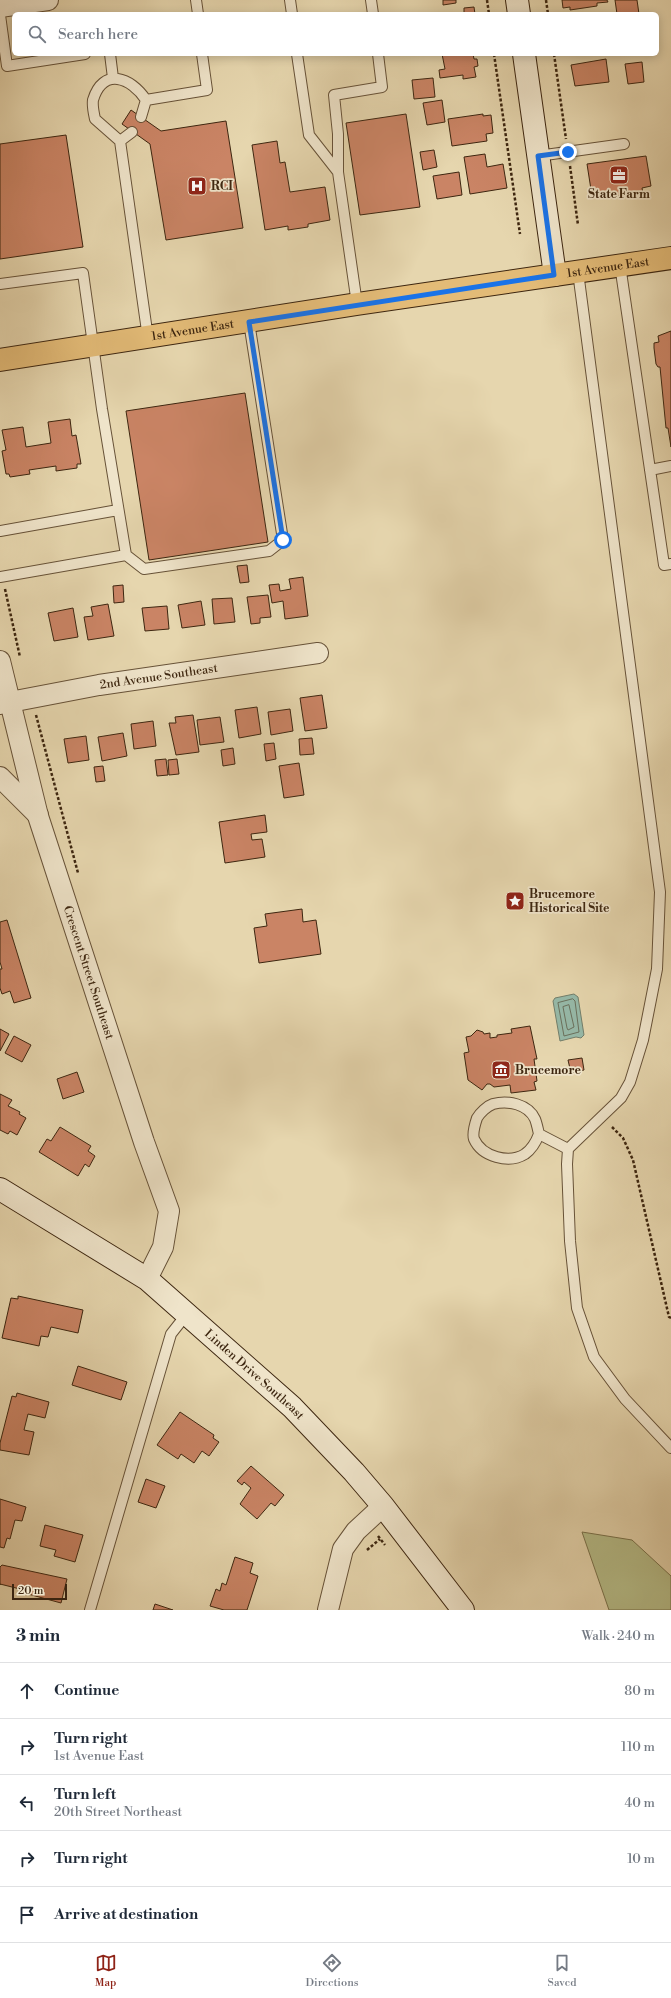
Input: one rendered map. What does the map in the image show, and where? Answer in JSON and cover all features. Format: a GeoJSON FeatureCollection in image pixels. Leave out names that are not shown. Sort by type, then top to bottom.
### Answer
{"type":"FeatureCollection","features":[{"type":"Feature","properties":{"kind":"main road","name":"1st Avenue East"},"geometry":{"type":"LineString","coordinates":[[0,360],[148,338],[357,304],[671,258]]}},
{"type":"Feature","properties":{"kind":"street"},"geometry":{"type":"LineString","coordinates":[[0,7],[48,0]]}},
{"type":"Feature","properties":{"kind":"street"},"geometry":{"type":"LineString","coordinates":[[517,0],[519,12]]}},
{"type":"Feature","properties":{"kind":"street"},"geometry":{"type":"LineString","coordinates":[[524,56],[554,275]]}},
{"type":"Feature","properties":{"kind":"street","name":"2nd Avenue Southeast"},"geometry":{"type":"LineString","coordinates":[[5,703],[99,685],[318,654]]}},
{"type":"Feature","properties":{"kind":"street","name":"Crescent Street Southeast"},"geometry":{"type":"LineString","coordinates":[[0,661],[5,703],[38,816],[142,1134],[169,1211],[163,1247],[147,1279]]}},
{"type":"Feature","properties":{"kind":"street"},"geometry":{"type":"LineString","coordinates":[[0,777],[38,816]]}},
{"type":"Feature","properties":{"kind":"street","name":"Linden Drive Southeast"},"geometry":{"type":"LineString","coordinates":[[0,1190],[147,1279],[292,1407],[354,1472],[383,1506],[463,1610]]}},
{"type":"Feature","properties":{"kind":"street"},"geometry":{"type":"LineString","coordinates":[[328,1610],[343,1549],[356,1531],[383,1506]]}},
{"type":"Feature","properties":{"kind":"lane"},"geometry":{"type":"LineString","coordinates":[[196,0],[198,12]]}},
{"type":"Feature","properties":{"kind":"lane"},"geometry":{"type":"LineString","coordinates":[[290,0],[292,12]]}},
{"type":"Feature","properties":{"kind":"lane"},"geometry":{"type":"LineString","coordinates":[[371,0],[373,12]]}},
{"type":"Feature","properties":{"kind":"lane"},"geometry":{"type":"LineString","coordinates":[[0,15],[7,66],[72,56]]}},
{"type":"Feature","properties":{"kind":"lane"},"geometry":{"type":"LineString","coordinates":[[110,56],[114,78]]}},
{"type":"Feature","properties":{"kind":"lane"},"geometry":{"type":"LineString","coordinates":[[146,100],[207,90],[202,56]]}},
{"type":"Feature","properties":{"kind":"lane"},"geometry":{"type":"LineString","coordinates":[[297,56],[309,135],[338,172]]}},
{"type":"Feature","properties":{"kind":"lane"},"geometry":{"type":"LineString","coordinates":[[357,304],[338,172],[338,134],[334,94],[382,87],[378,56]]}},
{"type":"Feature","properties":{"kind":"lane"},"geometry":{"type":"LineString","coordinates":[[141,117],[146,100],[140,90],[128,81],[114,78],[101,85],[93,102],[95,119],[120,141],[148,338]]}},
{"type":"Feature","properties":{"kind":"lane"},"geometry":{"type":"LineString","coordinates":[[120,141],[132,132]]}},
{"type":"Feature","properties":{"kind":"lane"},"geometry":{"type":"LineString","coordinates":[[538,156],[624,144]]}},
{"type":"Feature","properties":{"kind":"lane"},"geometry":{"type":"LineString","coordinates":[[620,265],[664,565],[671,564]]}},
{"type":"Feature","properties":{"kind":"lane"},"geometry":{"type":"LineString","coordinates":[[578,272],[660,892],[657,969],[643,1040],[630,1082],[621,1098],[568,1149],[567,1164],[570,1241],[577,1308],[594,1357],[625,1400],[671,1448]]}},
{"type":"Feature","properties":{"kind":"lane"},"geometry":{"type":"LineString","coordinates":[[0,284],[83,273],[126,555],[144,569],[268,551],[283,540],[249,322]]}},
{"type":"Feature","properties":{"kind":"lane"},"geometry":{"type":"LineString","coordinates":[[650,470],[671,466]]}},
{"type":"Feature","properties":{"kind":"lane"},"geometry":{"type":"LineString","coordinates":[[0,531],[118,510]]}},
{"type":"Feature","properties":{"kind":"lane"},"geometry":{"type":"LineString","coordinates":[[1,576],[126,555]]}},
{"type":"Feature","properties":{"kind":"lane"},"geometry":{"type":"LineString","coordinates":[[539,1134],[534,1144],[524,1154],[508,1159],[495,1157],[484,1150],[474,1139],[474,1127],[479,1114],[492,1104],[510,1102],[526,1107],[535,1119],[539,1134],[568,1149]]}},
{"type":"Feature","properties":{"kind":"lane"},"geometry":{"type":"LineString","coordinates":[[90,1610],[171,1334],[186,1315]]}},
{"type":"Feature","properties":{"kind":"path"},"geometry":{"type":"LineString","coordinates":[[487,0],[489,12]]}},
{"type":"Feature","properties":{"kind":"path"},"geometry":{"type":"LineString","coordinates":[[546,0],[548,12]]}},
{"type":"Feature","properties":{"kind":"path"},"geometry":{"type":"LineString","coordinates":[[494,56],[520,234]]}},
{"type":"Feature","properties":{"kind":"path"},"geometry":{"type":"LineString","coordinates":[[1,576],[22,663]]}},
{"type":"Feature","properties":{"kind":"path"},"geometry":{"type":"LineString","coordinates":[[31,698],[81,881]]}},
{"type":"Feature","properties":{"kind":"path"},"geometry":{"type":"LineString","coordinates":[[602,1117],[623,1138],[633,1160],[669,1317],[671,1318]]}},
{"type":"Feature","properties":{"kind":"path"},"geometry":{"type":"LineString","coordinates":[[365,1553],[380,1539]]}},
{"type":"Feature","properties":{"kind":"green space"},"geometry":{"type":"Polygon","coordinates":[[[582,1532],[632,1540],[671,1576],[671,1610],[609,1610],[582,1532]]]}},
{"type":"Feature","properties":{"kind":"water"},"geometry":{"type":"Polygon","coordinates":[[[574,994],[578,997],[584,1035],[581,1038],[576,1037],[560,1041],[553,1001],[555,998],[574,994]]]}},
{"type":"Feature","properties":{"kind":"building"},"geometry":{"type":"Polygon","coordinates":[[[443,0],[456,0],[456,3],[443,5],[443,0]]]}},
{"type":"Feature","properties":{"kind":"building"},"geometry":{"type":"Polygon","coordinates":[[[562,0],[607,0],[608,2],[597,3],[597,6],[570,10],[570,7],[563,8],[562,0]]]}},
{"type":"Feature","properties":{"kind":"building"},"geometry":{"type":"Polygon","coordinates":[[[615,0],[637,0],[639,12],[617,12],[615,0]]]}},
{"type":"Feature","properties":{"kind":"building"},"geometry":{"type":"Polygon","coordinates":[[[474,7],[475,12],[464,12],[464,8],[474,7]]]}},
{"type":"Feature","properties":{"kind":"building"},"geometry":{"type":"Polygon","coordinates":[[[442,56],[473,56],[474,59],[477,59],[478,66],[474,67],[476,77],[463,79],[463,75],[440,78],[439,70],[445,69],[442,56]]]}},
{"type":"Feature","properties":{"kind":"building"},"geometry":{"type":"Polygon","coordinates":[[[606,59],[609,82],[575,86],[571,65],[606,59]]]}},
{"type":"Feature","properties":{"kind":"building"},"geometry":{"type":"Polygon","coordinates":[[[642,62],[644,82],[628,84],[625,64],[642,62]]]}},
{"type":"Feature","properties":{"kind":"building"},"geometry":{"type":"Polygon","coordinates":[[[433,78],[435,97],[414,99],[412,80],[433,78]]]}},
{"type":"Feature","properties":{"kind":"building"},"geometry":{"type":"Polygon","coordinates":[[[442,100],[445,122],[427,125],[423,103],[442,100]]]}},
{"type":"Feature","properties":{"kind":"building","name":"RCI"},"geometry":{"type":"Polygon","coordinates":[[[131,110],[161,131],[226,121],[243,228],[166,240],[150,144],[122,124],[131,110]]]}},
{"type":"Feature","properties":{"kind":"building"},"geometry":{"type":"Polygon","coordinates":[[[406,114],[420,207],[360,215],[346,123],[406,114]]]}},
{"type":"Feature","properties":{"kind":"building"},"geometry":{"type":"Polygon","coordinates":[[[483,114],[483,116],[491,115],[493,133],[486,134],[487,141],[452,146],[448,119],[483,114]]]}},
{"type":"Feature","properties":{"kind":"building"},"geometry":{"type":"Polygon","coordinates":[[[66,135],[83,247],[0,259],[0,144],[66,135]]]}},
{"type":"Feature","properties":{"kind":"building"},"geometry":{"type":"Polygon","coordinates":[[[277,141],[280,163],[285,162],[290,192],[325,187],[330,220],[308,224],[308,227],[288,230],[288,226],[265,230],[252,145],[277,141]]]}},
{"type":"Feature","properties":{"kind":"building"},"geometry":{"type":"Polygon","coordinates":[[[434,150],[437,167],[423,170],[420,152],[434,150]]]}},
{"type":"Feature","properties":{"kind":"building"},"geometry":{"type":"Polygon","coordinates":[[[485,154],[487,167],[503,164],[507,188],[470,194],[464,157],[485,154]]]}},
{"type":"Feature","properties":{"kind":"building","name":"State Farm"},"geometry":{"type":"Polygon","coordinates":[[[646,156],[651,186],[642,188],[643,193],[601,198],[601,194],[592,196],[587,164],[646,156]]]}},
{"type":"Feature","properties":{"kind":"building"},"geometry":{"type":"Polygon","coordinates":[[[459,172],[462,195],[437,199],[433,176],[459,172]]]}},
{"type":"Feature","properties":{"kind":"building"},"geometry":{"type":"Polygon","coordinates":[[[671,331],[671,447],[668,428],[666,428],[660,367],[656,364],[654,343],[659,342],[658,336],[671,331]]]}},
{"type":"Feature","properties":{"kind":"building"},"geometry":{"type":"Polygon","coordinates":[[[245,393],[268,542],[149,560],[126,411],[245,393]]]}},
{"type":"Feature","properties":{"kind":"building"},"geometry":{"type":"Polygon","coordinates":[[[70,419],[72,436],[76,435],[81,464],[77,464],[77,468],[56,471],[56,466],[29,470],[30,474],[10,477],[9,474],[6,474],[2,451],[6,450],[2,430],[23,427],[26,447],[51,443],[48,422],[70,419]]]}},
{"type":"Feature","properties":{"kind":"building"},"geometry":{"type":"Polygon","coordinates":[[[247,565],[249,582],[240,583],[237,566],[247,565]]]}},
{"type":"Feature","properties":{"kind":"building"},"geometry":{"type":"Polygon","coordinates":[[[303,577],[308,616],[285,619],[283,601],[272,603],[269,585],[279,584],[280,591],[291,589],[289,579],[303,577]]]}},
{"type":"Feature","properties":{"kind":"building"},"geometry":{"type":"Polygon","coordinates":[[[123,585],[124,602],[114,603],[113,586],[123,585]]]}},
{"type":"Feature","properties":{"kind":"building"},"geometry":{"type":"Polygon","coordinates":[[[268,595],[271,617],[260,618],[260,623],[251,624],[247,597],[268,595]]]}},
{"type":"Feature","properties":{"kind":"building"},"geometry":{"type":"Polygon","coordinates":[[[232,598],[235,622],[214,624],[212,599],[232,598]]]}},
{"type":"Feature","properties":{"kind":"building"},"geometry":{"type":"Polygon","coordinates":[[[201,601],[205,625],[182,628],[178,605],[201,601]]]}},
{"type":"Feature","properties":{"kind":"building"},"geometry":{"type":"Polygon","coordinates":[[[108,604],[114,636],[88,640],[84,617],[93,616],[91,607],[108,604]]]}},
{"type":"Feature","properties":{"kind":"building"},"geometry":{"type":"Polygon","coordinates":[[[167,606],[169,629],[145,631],[142,608],[167,606]]]}},
{"type":"Feature","properties":{"kind":"building"},"geometry":{"type":"Polygon","coordinates":[[[73,608],[78,637],[54,641],[48,613],[73,608]]]}},
{"type":"Feature","properties":{"kind":"building"},"geometry":{"type":"Polygon","coordinates":[[[322,695],[327,728],[305,731],[300,698],[322,695]]]}},
{"type":"Feature","properties":{"kind":"building"},"geometry":{"type":"Polygon","coordinates":[[[257,707],[261,734],[239,738],[235,710],[257,707]]]}},
{"type":"Feature","properties":{"kind":"building"},"geometry":{"type":"Polygon","coordinates":[[[290,709],[293,731],[271,735],[268,712],[290,709]]]}},
{"type":"Feature","properties":{"kind":"building"},"geometry":{"type":"Polygon","coordinates":[[[193,715],[199,752],[176,755],[169,723],[176,723],[175,717],[193,715]]]}},
{"type":"Feature","properties":{"kind":"building"},"geometry":{"type":"Polygon","coordinates":[[[220,717],[224,742],[200,745],[197,720],[220,717]]]}},
{"type":"Feature","properties":{"kind":"building"},"geometry":{"type":"Polygon","coordinates":[[[153,721],[156,746],[134,749],[131,724],[153,721]]]}},
{"type":"Feature","properties":{"kind":"building"},"geometry":{"type":"Polygon","coordinates":[[[123,733],[127,756],[102,761],[98,737],[123,733]]]}},
{"type":"Feature","properties":{"kind":"building"},"geometry":{"type":"Polygon","coordinates":[[[86,736],[89,760],[68,763],[64,739],[86,736]]]}},
{"type":"Feature","properties":{"kind":"building"},"geometry":{"type":"Polygon","coordinates":[[[312,738],[314,754],[300,755],[299,739],[312,738]]]}},
{"type":"Feature","properties":{"kind":"building"},"geometry":{"type":"Polygon","coordinates":[[[274,743],[276,759],[266,761],[264,744],[274,743]]]}},
{"type":"Feature","properties":{"kind":"building"},"geometry":{"type":"Polygon","coordinates":[[[233,748],[235,764],[223,766],[221,750],[233,748]]]}},
{"type":"Feature","properties":{"kind":"building"},"geometry":{"type":"Polygon","coordinates":[[[166,759],[168,775],[157,776],[155,760],[166,759]]]}},
{"type":"Feature","properties":{"kind":"building"},"geometry":{"type":"Polygon","coordinates":[[[177,759],[179,774],[169,775],[168,760],[177,759]]]}},
{"type":"Feature","properties":{"kind":"building"},"geometry":{"type":"Polygon","coordinates":[[[299,763],[304,795],[284,798],[279,766],[299,763]]]}},
{"type":"Feature","properties":{"kind":"building"},"geometry":{"type":"Polygon","coordinates":[[[103,766],[105,781],[96,782],[94,767],[103,766]]]}},
{"type":"Feature","properties":{"kind":"building"},"geometry":{"type":"Polygon","coordinates":[[[265,815],[267,832],[251,834],[252,840],[262,839],[265,857],[225,863],[219,822],[265,815]]]}},
{"type":"Feature","properties":{"kind":"building"},"geometry":{"type":"Polygon","coordinates":[[[302,909],[303,922],[316,920],[321,954],[259,963],[254,928],[267,926],[265,914],[302,909]]]}},
{"type":"Feature","properties":{"kind":"building"},"geometry":{"type":"Polygon","coordinates":[[[7,920],[31,998],[14,1003],[10,991],[2,994],[0,988],[0,969],[2,969],[0,962],[0,922],[7,920]]]}},
{"type":"Feature","properties":{"kind":"building","name":"Brucemore"},"geometry":{"type":"Polygon","coordinates":[[[530,1026],[537,1059],[534,1059],[537,1081],[534,1082],[536,1090],[511,1093],[510,1085],[494,1087],[487,1084],[482,1090],[468,1080],[464,1053],[469,1052],[466,1037],[471,1036],[477,1030],[483,1032],[484,1034],[490,1033],[490,1038],[497,1037],[497,1035],[512,1033],[511,1029],[530,1026]]]}},
{"type":"Feature","properties":{"kind":"building"},"geometry":{"type":"Polygon","coordinates":[[[0,1029],[9,1034],[0,1051],[0,1029]]]}},
{"type":"Feature","properties":{"kind":"building"},"geometry":{"type":"Polygon","coordinates":[[[14,1036],[31,1045],[22,1062],[5,1053],[14,1036]]]}},
{"type":"Feature","properties":{"kind":"building"},"geometry":{"type":"Polygon","coordinates":[[[582,1058],[584,1070],[571,1073],[568,1060],[582,1058]]]}},
{"type":"Feature","properties":{"kind":"building"},"geometry":{"type":"Polygon","coordinates":[[[77,1072],[84,1092],[63,1099],[57,1079],[77,1072]]]}},
{"type":"Feature","properties":{"kind":"building"},"geometry":{"type":"Polygon","coordinates":[[[0,1094],[12,1100],[8,1106],[20,1112],[19,1114],[26,1118],[17,1135],[10,1131],[8,1134],[0,1130],[0,1094]]]}},
{"type":"Feature","properties":{"kind":"building"},"geometry":{"type":"Polygon","coordinates":[[[60,1127],[91,1146],[88,1151],[95,1156],[89,1167],[85,1164],[78,1176],[39,1152],[47,1139],[51,1141],[60,1127]]]}},
{"type":"Feature","properties":{"kind":"building"},"geometry":{"type":"Polygon","coordinates":[[[18,1296],[83,1310],[78,1333],[51,1327],[48,1337],[41,1336],[39,1346],[2,1338],[11,1298],[18,1299],[18,1296]]]}},
{"type":"Feature","properties":{"kind":"building"},"geometry":{"type":"Polygon","coordinates":[[[78,1366],[127,1382],[121,1400],[72,1385],[78,1366]]]}},
{"type":"Feature","properties":{"kind":"building"},"geometry":{"type":"Polygon","coordinates":[[[17,1393],[49,1402],[45,1418],[28,1414],[24,1430],[34,1432],[29,1455],[0,1450],[0,1443],[12,1396],[16,1397],[17,1393]]]}},
{"type":"Feature","properties":{"kind":"building"},"geometry":{"type":"Polygon","coordinates":[[[180,1412],[214,1435],[213,1438],[219,1442],[209,1456],[202,1451],[194,1463],[181,1454],[178,1459],[157,1445],[180,1412]]]}},
{"type":"Feature","properties":{"kind":"building"},"geometry":{"type":"Polygon","coordinates":[[[251,1466],[284,1495],[275,1506],[271,1503],[257,1519],[240,1504],[251,1488],[244,1482],[242,1485],[237,1481],[251,1466]]]}},
{"type":"Feature","properties":{"kind":"building"},"geometry":{"type":"Polygon","coordinates":[[[146,1479],[165,1486],[156,1508],[138,1502],[146,1479]]]}},
{"type":"Feature","properties":{"kind":"building"},"geometry":{"type":"Polygon","coordinates":[[[0,1499],[26,1507],[22,1521],[15,1520],[10,1539],[7,1538],[4,1548],[0,1547],[0,1499]]]}},
{"type":"Feature","properties":{"kind":"building"},"geometry":{"type":"Polygon","coordinates":[[[45,1525],[83,1535],[75,1562],[54,1556],[56,1550],[40,1546],[45,1525]]]}},
{"type":"Feature","properties":{"kind":"building"},"geometry":{"type":"Polygon","coordinates":[[[235,1557],[253,1563],[250,1573],[258,1576],[247,1610],[224,1610],[210,1606],[216,1589],[220,1591],[222,1583],[226,1585],[235,1557]]]}},
{"type":"Feature","properties":{"kind":"building"},"geometry":{"type":"Polygon","coordinates":[[[2,1565],[67,1579],[61,1603],[28,1594],[28,1591],[0,1584],[0,1567],[2,1565]]]}},
{"type":"Feature","properties":{"kind":"building"},"geometry":{"type":"Polygon","coordinates":[[[155,1604],[173,1610],[153,1610],[155,1604]]]}},
{"type":"Feature","properties":{"kind":"place","name":"State Farm"},"geometry":{"type":"Point","coordinates":[619,175]}},
{"type":"Feature","properties":{"kind":"place","name":"RCI"},"geometry":{"type":"Point","coordinates":[197,186]}},
{"type":"Feature","properties":{"kind":"place","name":"Brucemore Historical Site"},"geometry":{"type":"Point","coordinates":[515,901]}},
{"type":"Feature","properties":{"kind":"place","name":"Brucemore"},"geometry":{"type":"Point","coordinates":[501,1070]}},
{"type":"Feature","properties":{"kind":"route"},"geometry":{"type":"LineString","coordinates":[[283,540],[249,322],[357,304],[554,275],[538,156],[568,152]]}}]}
